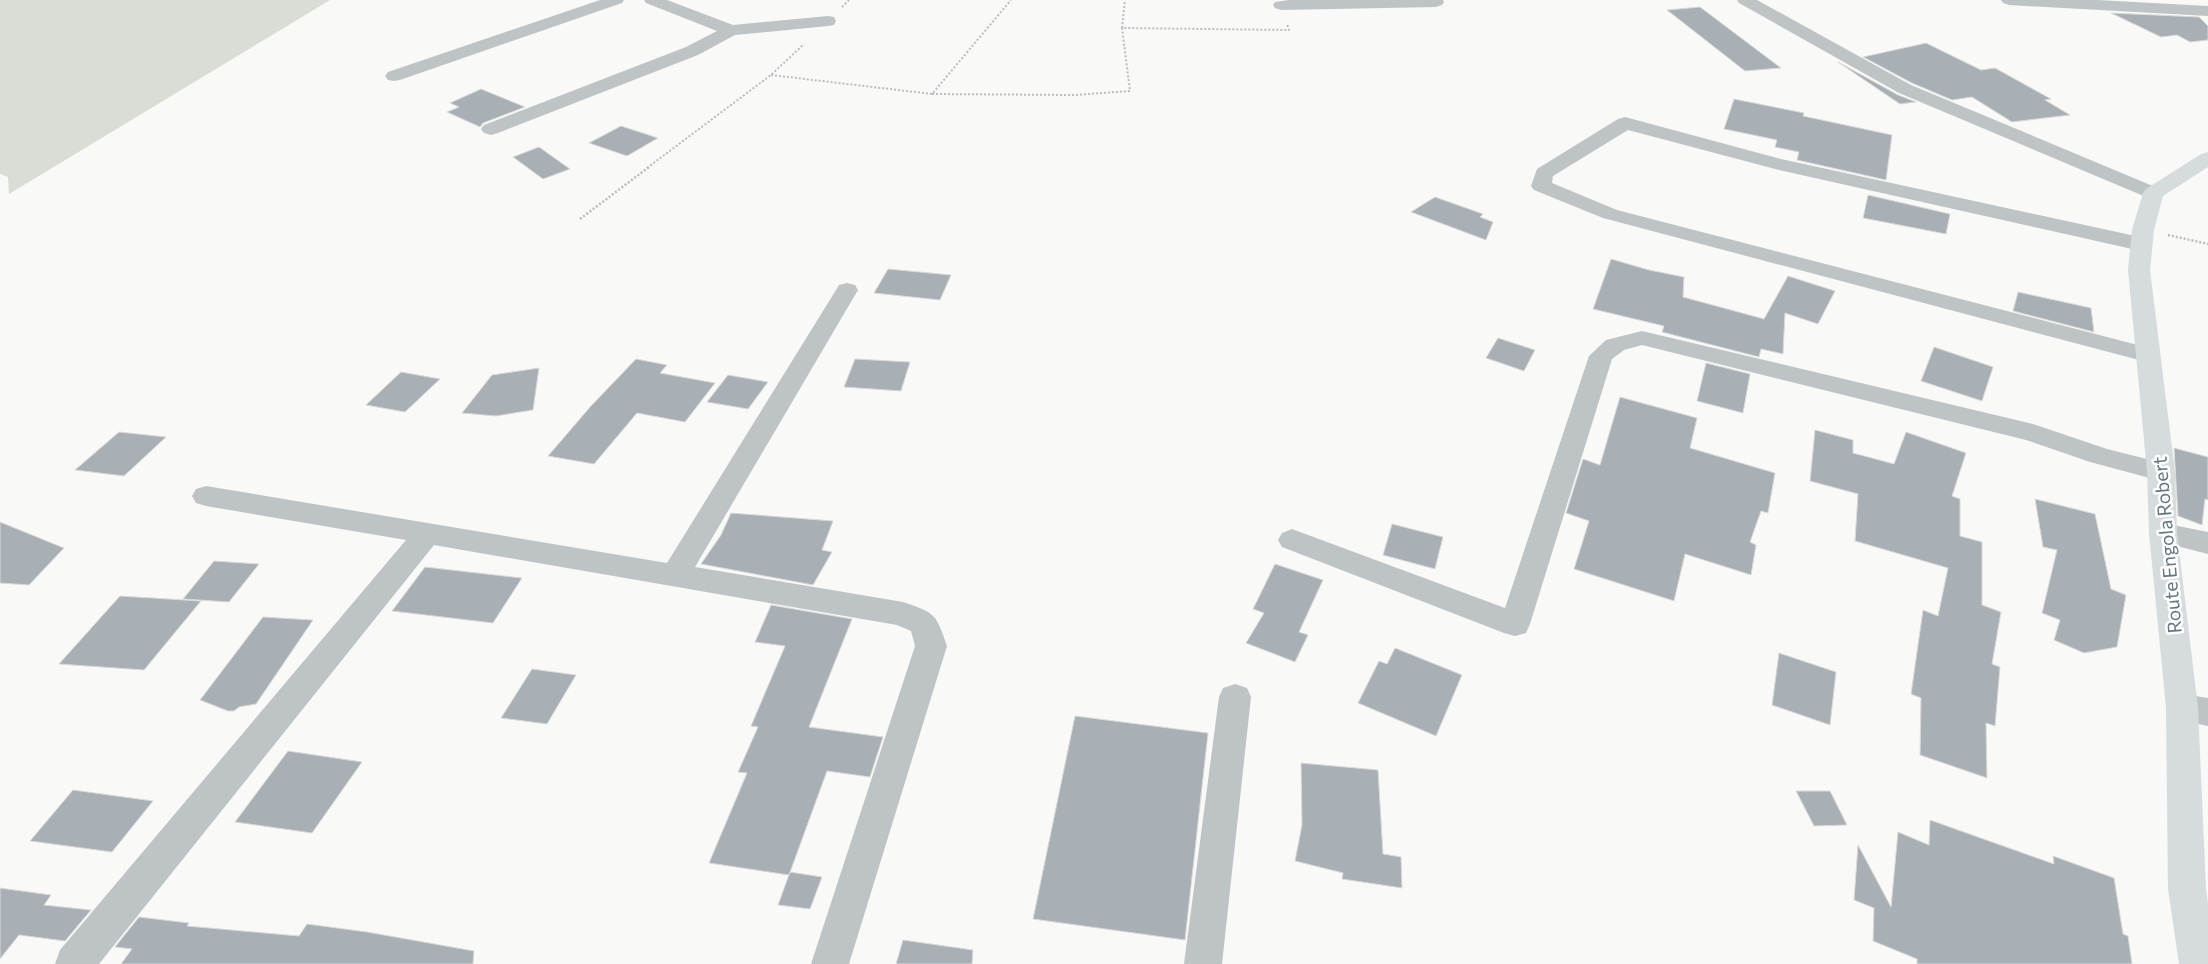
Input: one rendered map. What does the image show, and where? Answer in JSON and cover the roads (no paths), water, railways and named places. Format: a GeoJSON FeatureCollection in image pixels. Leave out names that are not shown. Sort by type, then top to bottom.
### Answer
{"type":"FeatureCollection","features":[{"type":"Feature","properties":{"kind":"street"},"geometry":{"type":"LineString","coordinates":[[394,76],[616,0]]}},
{"type":"Feature","properties":{"kind":"street"},"geometry":{"type":"LineString","coordinates":[[652,0],[731,30]]}},
{"type":"Feature","properties":{"kind":"street"},"geometry":{"type":"LineString","coordinates":[[1281,5],[1436,2],[1435,0]]}},
{"type":"Feature","properties":{"kind":"street"},"geometry":{"type":"LineString","coordinates":[[1745,0],[1906,89],[2153,193],[2208,158]]}},
{"type":"Feature","properties":{"kind":"street"},"geometry":{"type":"LineString","coordinates":[[2008,0],[2208,11]]}},
{"type":"Feature","properties":{"kind":"street"},"geometry":{"type":"LineString","coordinates":[[490,129],[692,51],[731,30],[828,21]]}},
{"type":"Feature","properties":{"kind":"street"},"geometry":{"type":"LineString","coordinates":[[2142,237],[1779,164],[1625,123],[1544,173],[1541,186],[1610,214],[2148,355]]}},
{"type":"Feature","properties":{"kind":"street","name":"Route Engola Robert"},"geometry":{"type":"LineString","coordinates":[[2153,193],[2142,237],[2139,270],[2161,472],[2163,533],[2195,710],[2198,964]]}},
{"type":"Feature","properties":{"kind":"street"},"geometry":{"type":"LineString","coordinates":[[675,575],[847,290]]}},
{"type":"Feature","properties":{"kind":"street"},"geometry":{"type":"LineString","coordinates":[[1292,540],[1515,624],[1601,356],[1615,345],[1642,338],[2033,433],[2100,456],[2161,472]]}},
{"type":"Feature","properties":{"kind":"street"},"geometry":{"type":"LineString","coordinates":[[206,496],[903,614],[924,624],[931,646],[830,964]]}},
{"type":"Feature","properties":{"kind":"street"},"geometry":{"type":"LineString","coordinates":[[74,964],[428,533]]}},
{"type":"Feature","properties":{"kind":"street"},"geometry":{"type":"LineString","coordinates":[[2163,533],[2208,543]]}},
{"type":"Feature","properties":{"kind":"street"},"geometry":{"type":"LineString","coordinates":[[1203,964],[1236,697]]}}]}
